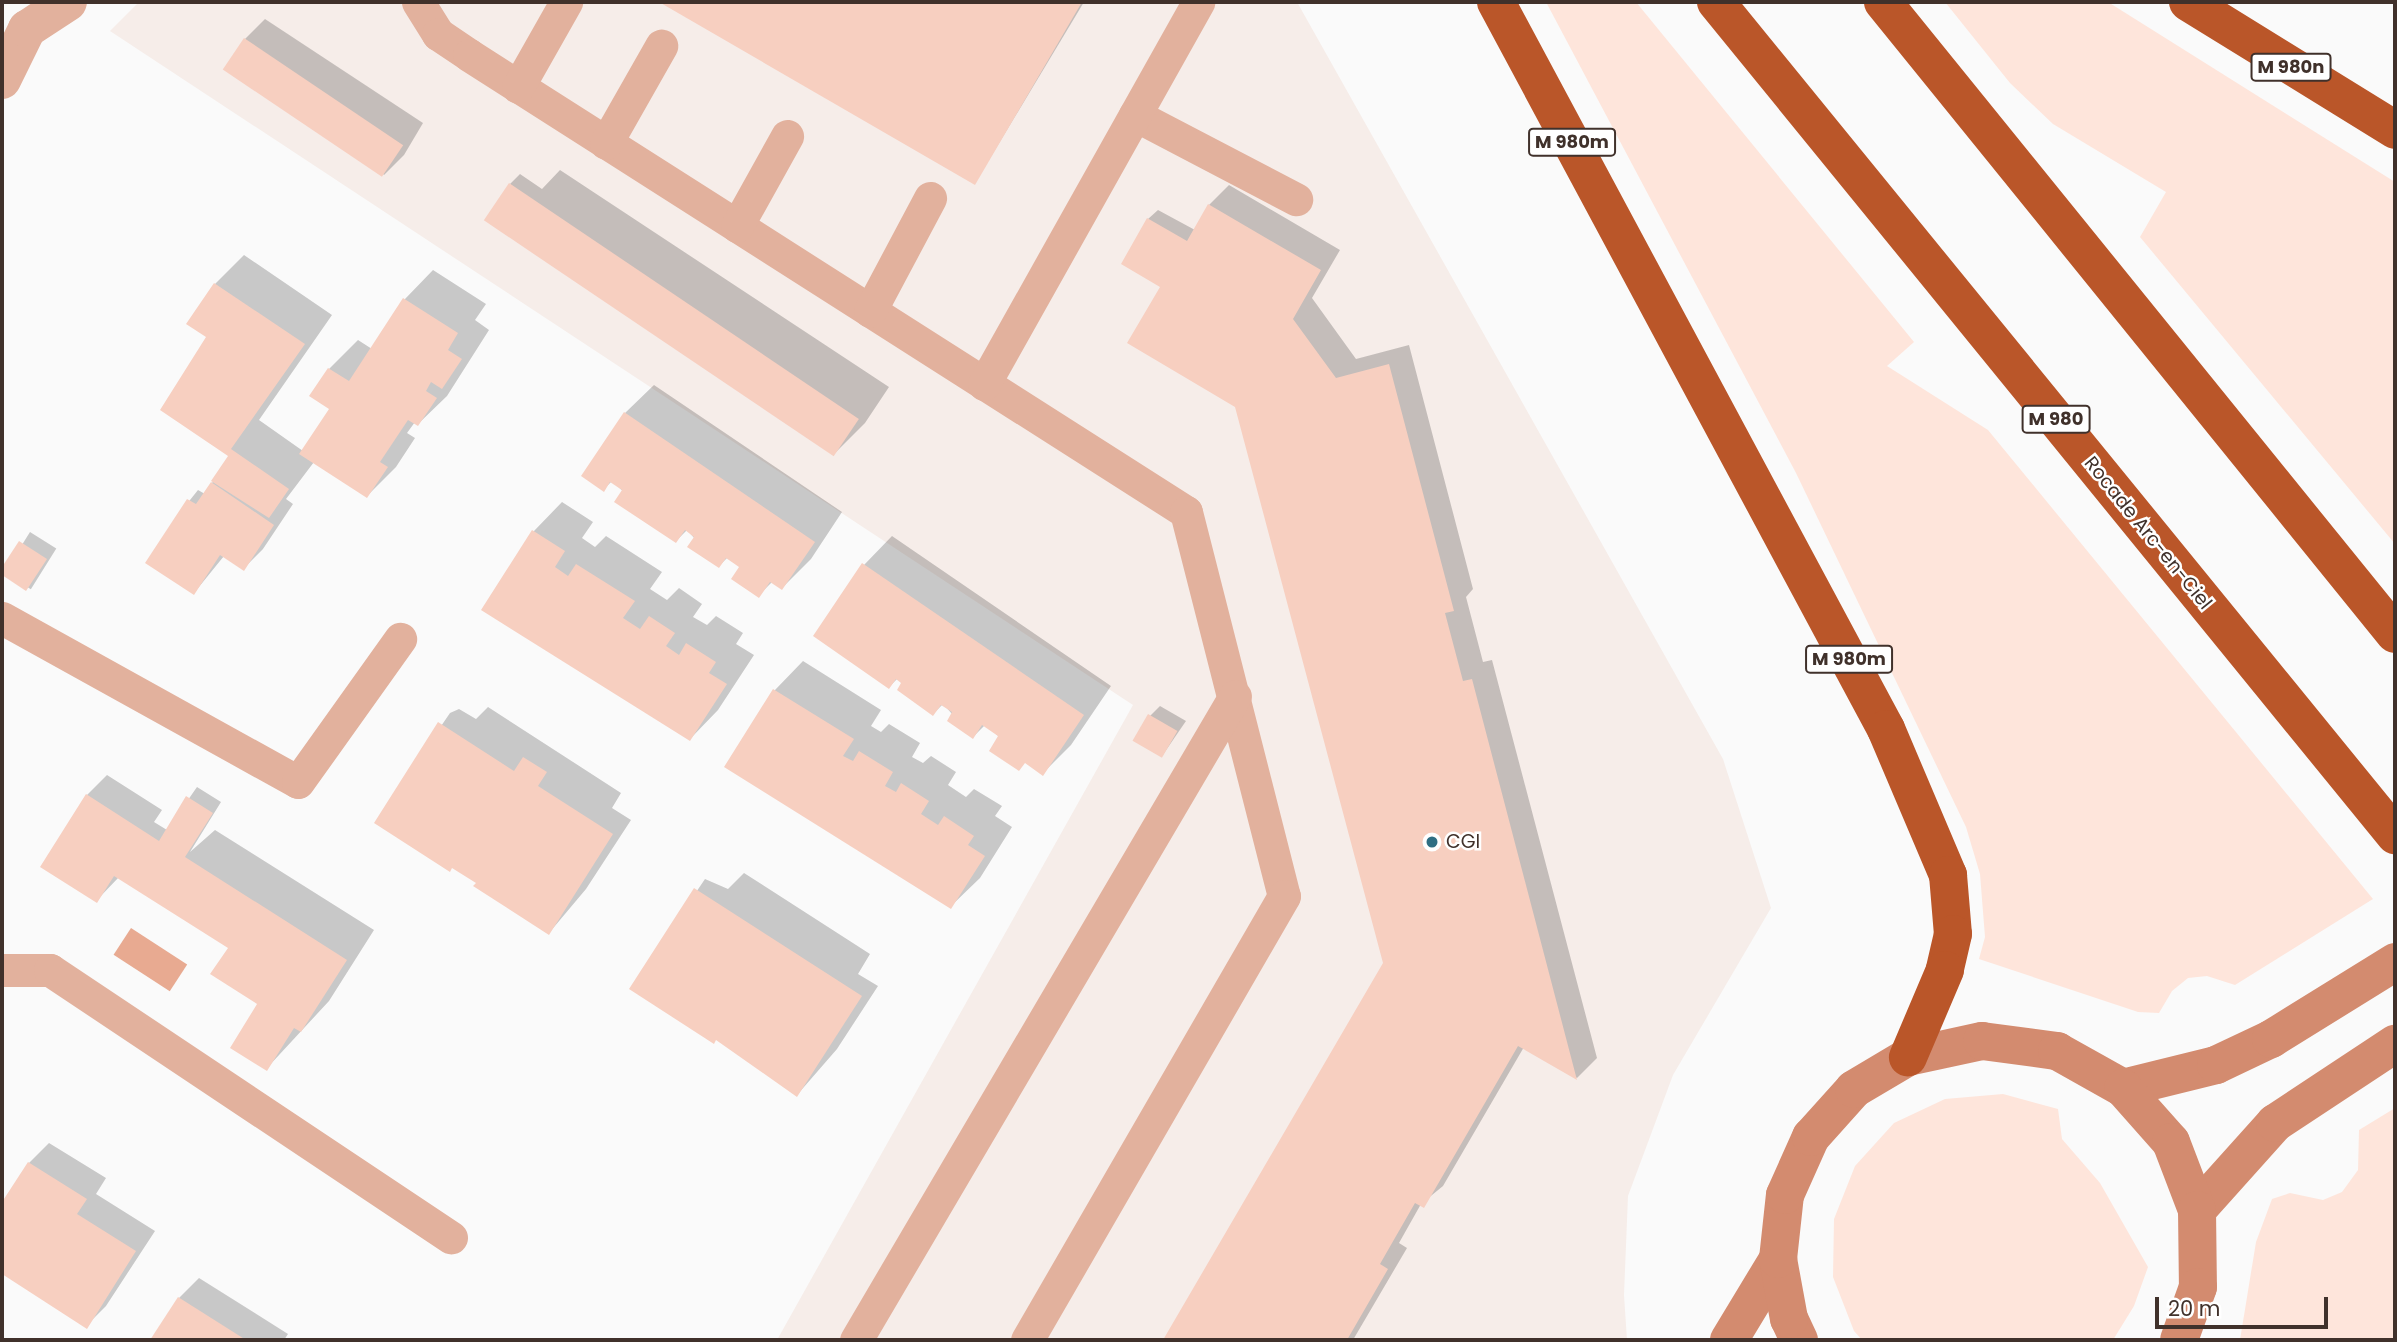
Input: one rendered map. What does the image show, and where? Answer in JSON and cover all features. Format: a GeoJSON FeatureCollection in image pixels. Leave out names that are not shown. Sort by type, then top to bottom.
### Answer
{"type":"FeatureCollection","features":[{"type":"Feature","properties":{"kind":"highway","name":"M 980m"},"geometry":{"type":"LineString","coordinates":[[1496,2],[1886,729],[1948,875],[1953,934],[1948,958],[1908,1057]]}},
{"type":"Feature","properties":{"kind":"highway","name":"Rocade Arc-en-Ciel"},"geometry":{"type":"LineString","coordinates":[[1716,2],[2395,835]]}},
{"type":"Feature","properties":{"kind":"highway"},"geometry":{"type":"LineString","coordinates":[[1883,2],[2395,634]]}},
{"type":"Feature","properties":{"kind":"highway","name":"M 980n"},"geometry":{"type":"LineString","coordinates":[[2188,2],[2395,130]]}},
{"type":"Feature","properties":{"kind":"main road"},"geometry":{"type":"LineString","coordinates":[[2123,1088],[2207,1069],[2271,1038],[2395,962]]}},
{"type":"Feature","properties":{"kind":"main road"},"geometry":{"type":"LineString","coordinates":[[1799,1340],[1788,1319],[1778,1259],[1785,1195],[1811,1138],[1854,1089],[1908,1057],[1982,1041],[2057,1051],[2123,1088],[2171,1142],[2197,1210],[2198,1287],[2179,1340]]}},
{"type":"Feature","properties":{"kind":"main road"},"geometry":{"type":"LineString","coordinates":[[2197,1210],[2243,1154],[2275,1123],[2314,1094],[2395,1044]]}},
{"type":"Feature","properties":{"kind":"main road"},"geometry":{"type":"LineString","coordinates":[[1728,1340],[1778,1259]]}},
{"type":"Feature","properties":{"kind":"street"},"geometry":{"type":"LineString","coordinates":[[2,80],[27,29],[68,2]]}},
{"type":"Feature","properties":{"kind":"lane"},"geometry":{"type":"LineString","coordinates":[[518,87],[566,2]]}},
{"type":"Feature","properties":{"kind":"lane"},"geometry":{"type":"LineString","coordinates":[[984,384],[1198,2]]}},
{"type":"Feature","properties":{"kind":"lane"},"geometry":{"type":"LineString","coordinates":[[420,3],[438,34],[1186,512],[1236,696],[1284,896],[1027,1340]]}},
{"type":"Feature","properties":{"kind":"lane"},"geometry":{"type":"LineString","coordinates":[[606,142],[661,46]]}},
{"type":"Feature","properties":{"kind":"lane"},"geometry":{"type":"LineString","coordinates":[[1135,114],[1296,200]]}},
{"type":"Feature","properties":{"kind":"lane"},"geometry":{"type":"LineString","coordinates":[[737,226],[787,136]]}},
{"type":"Feature","properties":{"kind":"lane"},"geometry":{"type":"LineString","coordinates":[[870,311],[930,198]]}},
{"type":"Feature","properties":{"kind":"lane"},"geometry":{"type":"LineString","coordinates":[[2,618],[298,782],[400,639]]}},
{"type":"Feature","properties":{"kind":"lane"},"geometry":{"type":"LineString","coordinates":[[856,1340],[1236,696]]}},
{"type":"Feature","properties":{"kind":"lane"},"geometry":{"type":"LineString","coordinates":[[2,970],[50,970],[451,1237]]}},
{"type":"Feature","properties":{"kind":"shaded area"},"geometry":{"type":"Polygon","coordinates":[[[139,2],[1297,2],[1723,759],[1771,908],[1673,1075],[1628,1196],[1624,1295],[1627,1340],[777,1340],[1133,705],[110,31],[139,2]]]}},
{"type":"Feature","properties":{"kind":"shaded area"},"geometry":{"type":"Polygon","coordinates":[[[1546,2],[1636,2],[1914,342],[1887,366],[1988,430],[2373,899],[2235,985],[2207,976],[2188,978],[2172,991],[2159,1013],[2138,1012],[1979,959],[1985,937],[1980,874],[1966,827],[1796,473],[1546,2]]]}},
{"type":"Feature","properties":{"kind":"shaded area"},"geometry":{"type":"Polygon","coordinates":[[[1945,2],[2108,2],[2395,182],[2395,544],[2140,237],[2166,192],[2053,124],[2010,83],[1945,2]]]}},
{"type":"Feature","properties":{"kind":"shaded area"},"geometry":{"type":"Polygon","coordinates":[[[131,928],[187,964],[170,991],[114,955],[131,928]]]}},
{"type":"Feature","properties":{"kind":"shaded area"},"geometry":{"type":"Polygon","coordinates":[[[2003,1094],[2058,1109],[2062,1139],[2100,1183],[2148,1267],[2134,1306],[2113,1340],[1862,1340],[1854,1331],[1833,1277],[1834,1219],[1855,1166],[1894,1123],[1945,1099],[2003,1094]]]}},
{"type":"Feature","properties":{"kind":"shaded area"},"geometry":{"type":"Polygon","coordinates":[[[2395,1108],[2395,1340],[2240,1340],[2256,1242],[2272,1199],[2290,1193],[2323,1200],[2342,1192],[2358,1170],[2359,1130],[2395,1108]]]}},
{"type":"Feature","properties":{"kind":"building"},"geometry":{"type":"Polygon","coordinates":[[[659,2],[1082,2],[975,185],[659,2]]]}},
{"type":"Feature","properties":{"kind":"building"},"geometry":{"type":"Polygon","coordinates":[[[244,38],[403,145],[382,177],[223,70],[244,38]]]}},
{"type":"Feature","properties":{"kind":"building"},"geometry":{"type":"Polygon","coordinates":[[[509,183],[859,419],[834,456],[484,220],[509,183]]]}},
{"type":"Feature","properties":{"kind":"building","name":"CGI"},"geometry":{"type":"Polygon","coordinates":[[[1208,204],[1321,270],[1293,319],[1336,378],[1389,364],[1454,611],[1445,613],[1463,681],[1472,679],[1577,1080],[1518,1046],[1424,1208],[1415,1203],[1380,1264],[1388,1269],[1347,1340],[1163,1340],[1383,963],[1235,407],[1127,343],[1160,287],[1121,264],[1147,218],[1187,241],[1208,204]]]}},
{"type":"Feature","properties":{"kind":"building"},"geometry":{"type":"Polygon","coordinates":[[[214,283],[305,344],[231,449],[289,489],[269,518],[211,481],[228,456],[160,410],[206,337],[186,324],[214,283]]]}},
{"type":"Feature","properties":{"kind":"building"},"geometry":{"type":"Polygon","coordinates":[[[403,298],[458,333],[448,350],[462,359],[442,389],[431,382],[426,391],[437,398],[418,426],[408,420],[380,462],[388,467],[367,498],[299,454],[329,409],[309,396],[328,368],[349,381],[403,298]]]}},
{"type":"Feature","properties":{"kind":"building"},"geometry":{"type":"Polygon","coordinates":[[[624,412],[815,542],[782,590],[770,582],[759,598],[731,579],[739,567],[726,558],[719,568],[687,547],[694,537],[685,530],[676,543],[614,502],[622,490],[610,482],[604,492],[581,476],[624,412]]]}},
{"type":"Feature","properties":{"kind":"building"},"geometry":{"type":"Polygon","coordinates":[[[211,482],[274,525],[244,571],[220,555],[194,595],[145,563],[187,499],[196,504],[211,482]]]}},
{"type":"Feature","properties":{"kind":"building"},"geometry":{"type":"Polygon","coordinates":[[[532,530],[565,551],[555,567],[568,576],[576,564],[635,601],[623,618],[640,629],[649,616],[675,633],[666,646],[679,655],[686,643],[716,662],[709,673],[727,684],[690,741],[481,610],[532,530]]]}},
{"type":"Feature","properties":{"kind":"building"},"geometry":{"type":"Polygon","coordinates":[[[19,541],[47,559],[26,591],[2,575],[2,567],[19,541]]]}},
{"type":"Feature","properties":{"kind":"building"},"geometry":{"type":"Polygon","coordinates":[[[862,563],[1084,715],[1043,776],[1025,763],[1019,771],[989,751],[998,736],[982,725],[973,739],[947,721],[952,712],[941,705],[933,716],[897,690],[901,683],[896,679],[889,689],[813,636],[862,563]]]}},
{"type":"Feature","properties":{"kind":"building"},"geometry":{"type":"Polygon","coordinates":[[[773,689],[854,739],[843,756],[853,761],[859,751],[893,772],[885,786],[896,792],[901,783],[929,801],[921,814],[938,825],[944,816],[974,836],[968,845],[985,856],[951,909],[724,767],[773,689]]]}},
{"type":"Feature","properties":{"kind":"building"},"geometry":{"type":"Polygon","coordinates":[[[1148,714],[1177,731],[1162,758],[1132,741],[1148,714]]]}},
{"type":"Feature","properties":{"kind":"building"},"geometry":{"type":"Polygon","coordinates":[[[438,722],[514,771],[523,757],[547,772],[538,786],[613,834],[549,935],[473,886],[476,883],[452,868],[450,872],[374,823],[438,722]]]}},
{"type":"Feature","properties":{"kind":"building"},"geometry":{"type":"Polygon","coordinates":[[[86,794],[159,841],[186,796],[213,813],[185,857],[347,960],[301,1032],[294,1028],[267,1071],[230,1048],[257,1004],[210,974],[228,948],[114,876],[97,903],[40,867],[86,794]]]}},
{"type":"Feature","properties":{"kind":"building"},"geometry":{"type":"Polygon","coordinates":[[[694,888],[862,996],[797,1097],[716,1040],[714,1044],[629,989],[694,888]]]}},
{"type":"Feature","properties":{"kind":"building"},"geometry":{"type":"Polygon","coordinates":[[[28,1162],[87,1199],[77,1214],[136,1251],[87,1329],[2,1274],[2,1202],[28,1162]]]}},
{"type":"Feature","properties":{"kind":"building"},"geometry":{"type":"Polygon","coordinates":[[[178,1297],[246,1340],[150,1340],[178,1297]]]}},
{"type":"Feature","properties":{"kind":"place","name":"CGI"},"geometry":{"type":"Point","coordinates":[1432,842]}}]}
